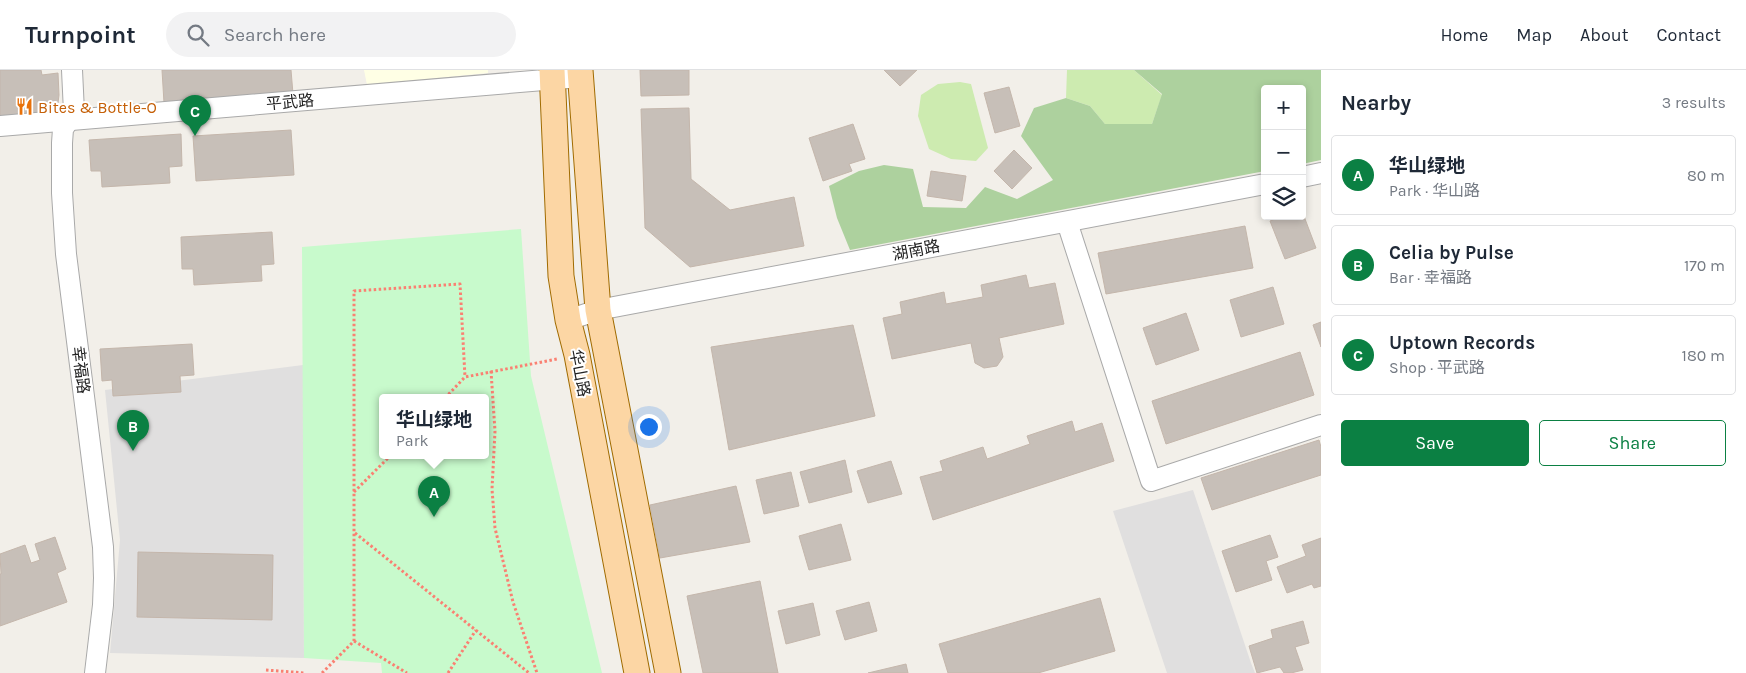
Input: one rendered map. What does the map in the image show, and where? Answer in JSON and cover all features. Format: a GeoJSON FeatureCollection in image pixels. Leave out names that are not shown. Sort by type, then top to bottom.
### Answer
{"type":"FeatureCollection","features":[{"type":"Feature","properties":{"kind":"main road","name":"华山路"},"geometry":{"type":"LineString","coordinates":[[580,73],[598,310],[668,673]]}},
{"type":"Feature","properties":{"kind":"main road","name":"华山路"},"geometry":{"type":"LineString","coordinates":[[552,75],[562,276],[568,320],[577,355],[638,673]]}},
{"type":"Feature","properties":{"kind":"street","name":"幸福路"},"geometry":{"type":"LineString","coordinates":[[72,70],[74,112],[63,129],[62,193],[66,254],[103,547],[103,605],[95,673]]}},
{"type":"Feature","properties":{"kind":"street","name":"平武路"},"geometry":{"type":"LineString","coordinates":[[0,126],[68,122],[580,73]]}},
{"type":"Feature","properties":{"kind":"street"},"geometry":{"type":"LineString","coordinates":[[1306,176],[1321,173]]}},
{"type":"Feature","properties":{"kind":"street","name":"湖南路"},"geometry":{"type":"LineString","coordinates":[[568,320],[598,310],[1261,185]]}},
{"type":"Feature","properties":{"kind":"street"},"geometry":{"type":"LineString","coordinates":[[1067,222],[1151,481],[1321,425]]}},
{"type":"Feature","properties":{"kind":"path"},"geometry":{"type":"LineString","coordinates":[[322,673],[354,641],[354,291],[460,284],[465,377]]}},
{"type":"Feature","properties":{"kind":"path"},"geometry":{"type":"LineString","coordinates":[[449,394],[465,377],[577,355]]}},
{"type":"Feature","properties":{"kind":"path"},"geometry":{"type":"LineString","coordinates":[[492,372],[494,431],[492,490],[495,528],[513,602],[537,673]]}},
{"type":"Feature","properties":{"kind":"path"},"geometry":{"type":"LineString","coordinates":[[354,492],[387,459]]}},
{"type":"Feature","properties":{"kind":"path"},"geometry":{"type":"LineString","coordinates":[[354,533],[529,673]]}},
{"type":"Feature","properties":{"kind":"path"},"geometry":{"type":"LineString","coordinates":[[448,673],[476,630]]}},
{"type":"Feature","properties":{"kind":"path"},"geometry":{"type":"LineString","coordinates":[[354,641],[407,673]]}},
{"type":"Feature","properties":{"kind":"path"},"geometry":{"type":"LineString","coordinates":[[266,670],[306,673]]}},
{"type":"Feature","properties":{"kind":"shaded area"},"geometry":{"type":"Polygon","coordinates":[[[364,70],[488,70],[488,73],[367,85],[364,70]]]}},
{"type":"Feature","properties":{"kind":"shaded area"},"geometry":{"type":"Polygon","coordinates":[[[303,365],[304,658],[110,653],[120,540],[105,390],[303,365]]]}},
{"type":"Feature","properties":{"kind":"shaded area"},"geometry":{"type":"Polygon","coordinates":[[[1193,490],[1255,673],[1167,673],[1113,511],[1193,490]]]}},
{"type":"Feature","properties":{"kind":"green space"},"geometry":{"type":"Polygon","coordinates":[[[1067,70],[1134,70],[1162,95],[1152,124],[1105,124],[1090,106],[1066,98],[1067,70]]]}},
{"type":"Feature","properties":{"kind":"green space"},"geometry":{"type":"Polygon","coordinates":[[[1134,70],[1321,70],[1321,160],[1306,163],[1306,85],[1261,85],[1261,172],[850,250],[837,218],[829,186],[859,171],[884,165],[913,169],[923,207],[966,208],[985,187],[1017,199],[1053,180],[1021,136],[1034,108],[1066,98],[1090,106],[1105,124],[1152,124],[1162,94],[1134,70]]]}},
{"type":"Feature","properties":{"kind":"green space"},"geometry":{"type":"Polygon","coordinates":[[[960,82],[971,84],[988,148],[976,161],[951,159],[929,149],[918,116],[921,95],[938,84],[960,82]]]}},
{"type":"Feature","properties":{"kind":"green space"},"geometry":{"type":"Polygon","coordinates":[[[521,229],[531,376],[602,673],[382,673],[381,663],[304,658],[302,247],[521,229]]]}},
{"type":"Feature","properties":{"kind":"building"},"geometry":{"type":"Polygon","coordinates":[[[0,70],[41,70],[42,75],[58,73],[58,103],[49,112],[0,118],[0,70]]]}},
{"type":"Feature","properties":{"kind":"building"},"geometry":{"type":"Polygon","coordinates":[[[162,70],[291,70],[293,94],[164,103],[162,70]]]}},
{"type":"Feature","properties":{"kind":"building"},"geometry":{"type":"Polygon","coordinates":[[[640,70],[689,70],[689,95],[641,96],[640,70]]]}},
{"type":"Feature","properties":{"kind":"building"},"geometry":{"type":"Polygon","coordinates":[[[884,70],[917,70],[900,86],[884,70]]]}},
{"type":"Feature","properties":{"kind":"building"},"geometry":{"type":"Polygon","coordinates":[[[1009,87],[1020,126],[995,133],[984,93],[1009,87]]]}},
{"type":"Feature","properties":{"kind":"building"},"geometry":{"type":"Polygon","coordinates":[[[689,108],[691,179],[730,210],[794,197],[804,246],[690,267],[645,228],[641,109],[689,108]]]}},
{"type":"Feature","properties":{"kind":"building"},"geometry":{"type":"Polygon","coordinates":[[[853,124],[865,159],[849,164],[852,171],[823,181],[809,138],[853,124]]]}},
{"type":"Feature","properties":{"kind":"building"},"geometry":{"type":"Polygon","coordinates":[[[291,130],[294,175],[196,181],[193,136],[291,130]]]}},
{"type":"Feature","properties":{"kind":"building"},"geometry":{"type":"Polygon","coordinates":[[[181,134],[182,166],[169,167],[170,183],[102,187],[101,171],[91,171],[89,140],[181,134]]]}},
{"type":"Feature","properties":{"kind":"building"},"geometry":{"type":"Polygon","coordinates":[[[1014,150],[1032,168],[1012,189],[994,171],[1014,150]]]}},
{"type":"Feature","properties":{"kind":"building"},"geometry":{"type":"Polygon","coordinates":[[[931,171],[966,176],[962,201],[927,196],[931,171]]]}},
{"type":"Feature","properties":{"kind":"building"},"geometry":{"type":"Polygon","coordinates":[[[1305,220],[1316,248],[1285,259],[1270,221],[1305,220]]]}},
{"type":"Feature","properties":{"kind":"building"},"geometry":{"type":"Polygon","coordinates":[[[1245,226],[1253,268],[1106,294],[1098,253],[1245,226]]]}},
{"type":"Feature","properties":{"kind":"building"},"geometry":{"type":"Polygon","coordinates":[[[272,232],[274,264],[261,265],[262,281],[194,285],[193,269],[182,269],[181,237],[272,232]]]}},
{"type":"Feature","properties":{"kind":"building"},"geometry":{"type":"Polygon","coordinates":[[[1026,275],[1029,288],[1055,283],[1064,324],[999,338],[1003,357],[997,366],[984,368],[975,363],[971,343],[892,359],[883,318],[902,314],[900,302],[944,292],[946,304],[983,297],[981,285],[1026,275]]]}},
{"type":"Feature","properties":{"kind":"building"},"geometry":{"type":"Polygon","coordinates":[[[1273,287],[1284,324],[1241,337],[1230,300],[1273,287]]]}},
{"type":"Feature","properties":{"kind":"building"},"geometry":{"type":"Polygon","coordinates":[[[1186,313],[1199,350],[1156,365],[1143,328],[1186,313]]]}},
{"type":"Feature","properties":{"kind":"building"},"geometry":{"type":"Polygon","coordinates":[[[1321,322],[1321,347],[1313,325],[1321,322]]]}},
{"type":"Feature","properties":{"kind":"building"},"geometry":{"type":"Polygon","coordinates":[[[853,325],[875,416],[729,450],[711,347],[853,325]]]}},
{"type":"Feature","properties":{"kind":"building"},"geometry":{"type":"Polygon","coordinates":[[[192,344],[194,375],[180,376],[181,392],[113,396],[112,380],[102,381],[100,349],[192,344]]]}},
{"type":"Feature","properties":{"kind":"building"},"geometry":{"type":"Polygon","coordinates":[[[1300,352],[1314,395],[1166,444],[1152,401],[1300,352]]]}},
{"type":"Feature","properties":{"kind":"building"},"geometry":{"type":"Polygon","coordinates":[[[1072,421],[1075,432],[1102,423],[1114,461],[933,520],[920,477],[943,471],[940,461],[983,447],[987,459],[1030,444],[1027,436],[1072,421]]]}},
{"type":"Feature","properties":{"kind":"building"},"geometry":{"type":"Polygon","coordinates":[[[1319,440],[1321,447],[1321,475],[1212,510],[1201,478],[1319,440]]]}},
{"type":"Feature","properties":{"kind":"building"},"geometry":{"type":"Polygon","coordinates":[[[845,460],[852,492],[809,503],[800,472],[845,460]]]}},
{"type":"Feature","properties":{"kind":"building"},"geometry":{"type":"Polygon","coordinates":[[[891,461],[902,494],[868,503],[857,471],[891,461]]]}},
{"type":"Feature","properties":{"kind":"building"},"geometry":{"type":"Polygon","coordinates":[[[791,472],[799,506],[764,514],[756,480],[791,472]]]}},
{"type":"Feature","properties":{"kind":"building"},"geometry":{"type":"Polygon","coordinates":[[[736,486],[750,542],[660,558],[650,505],[736,486]]]}},
{"type":"Feature","properties":{"kind":"building"},"geometry":{"type":"Polygon","coordinates":[[[841,524],[851,560],[809,570],[799,536],[841,524]]]}},
{"type":"Feature","properties":{"kind":"building"},"geometry":{"type":"Polygon","coordinates":[[[1270,535],[1278,557],[1266,561],[1272,580],[1236,592],[1222,551],[1270,535]]]}},
{"type":"Feature","properties":{"kind":"building"},"geometry":{"type":"Polygon","coordinates":[[[55,537],[66,569],[57,573],[67,602],[0,626],[0,554],[25,545],[31,563],[40,560],[35,544],[55,537]]]}},
{"type":"Feature","properties":{"kind":"building"},"geometry":{"type":"Polygon","coordinates":[[[1321,538],[1321,586],[1314,588],[1312,584],[1287,593],[1277,567],[1306,556],[1302,545],[1321,538]]]}},
{"type":"Feature","properties":{"kind":"building"},"geometry":{"type":"Polygon","coordinates":[[[138,552],[273,555],[272,620],[137,617],[138,552]]]}},
{"type":"Feature","properties":{"kind":"building"},"geometry":{"type":"Polygon","coordinates":[[[760,581],[778,673],[703,673],[687,596],[760,581]]]}},
{"type":"Feature","properties":{"kind":"building"},"geometry":{"type":"Polygon","coordinates":[[[1100,598],[1115,651],[1038,673],[948,673],[939,644],[1100,598]]]}},
{"type":"Feature","properties":{"kind":"building"},"geometry":{"type":"Polygon","coordinates":[[[869,602],[877,631],[845,640],[836,611],[869,602]]]}},
{"type":"Feature","properties":{"kind":"building"},"geometry":{"type":"Polygon","coordinates":[[[813,603],[820,635],[786,644],[778,611],[813,603]]]}},
{"type":"Feature","properties":{"kind":"building"},"geometry":{"type":"Polygon","coordinates":[[[1303,621],[1309,643],[1295,647],[1303,670],[1284,673],[1280,667],[1257,673],[1249,646],[1273,638],[1271,630],[1303,621]]]}},
{"type":"Feature","properties":{"kind":"building"},"geometry":{"type":"Polygon","coordinates":[[[906,664],[908,673],[868,673],[906,664]]]}},
{"type":"Feature","properties":{"kind":"place","name":"Bites & Bottle-O"},"geometry":{"type":"Point","coordinates":[24,107]}},
{"type":"Feature","properties":{"kind":"place","name":"Uptown Records"},"geometry":{"type":"Point","coordinates":[195,136]}},
{"type":"Feature","properties":{"kind":"place","name":"Celia by Pulse"},"geometry":{"type":"Point","coordinates":[133,451]}},
{"type":"Feature","properties":{"kind":"place","name":"华山绿地"},"geometry":{"type":"Point","coordinates":[434,517]}}]}
